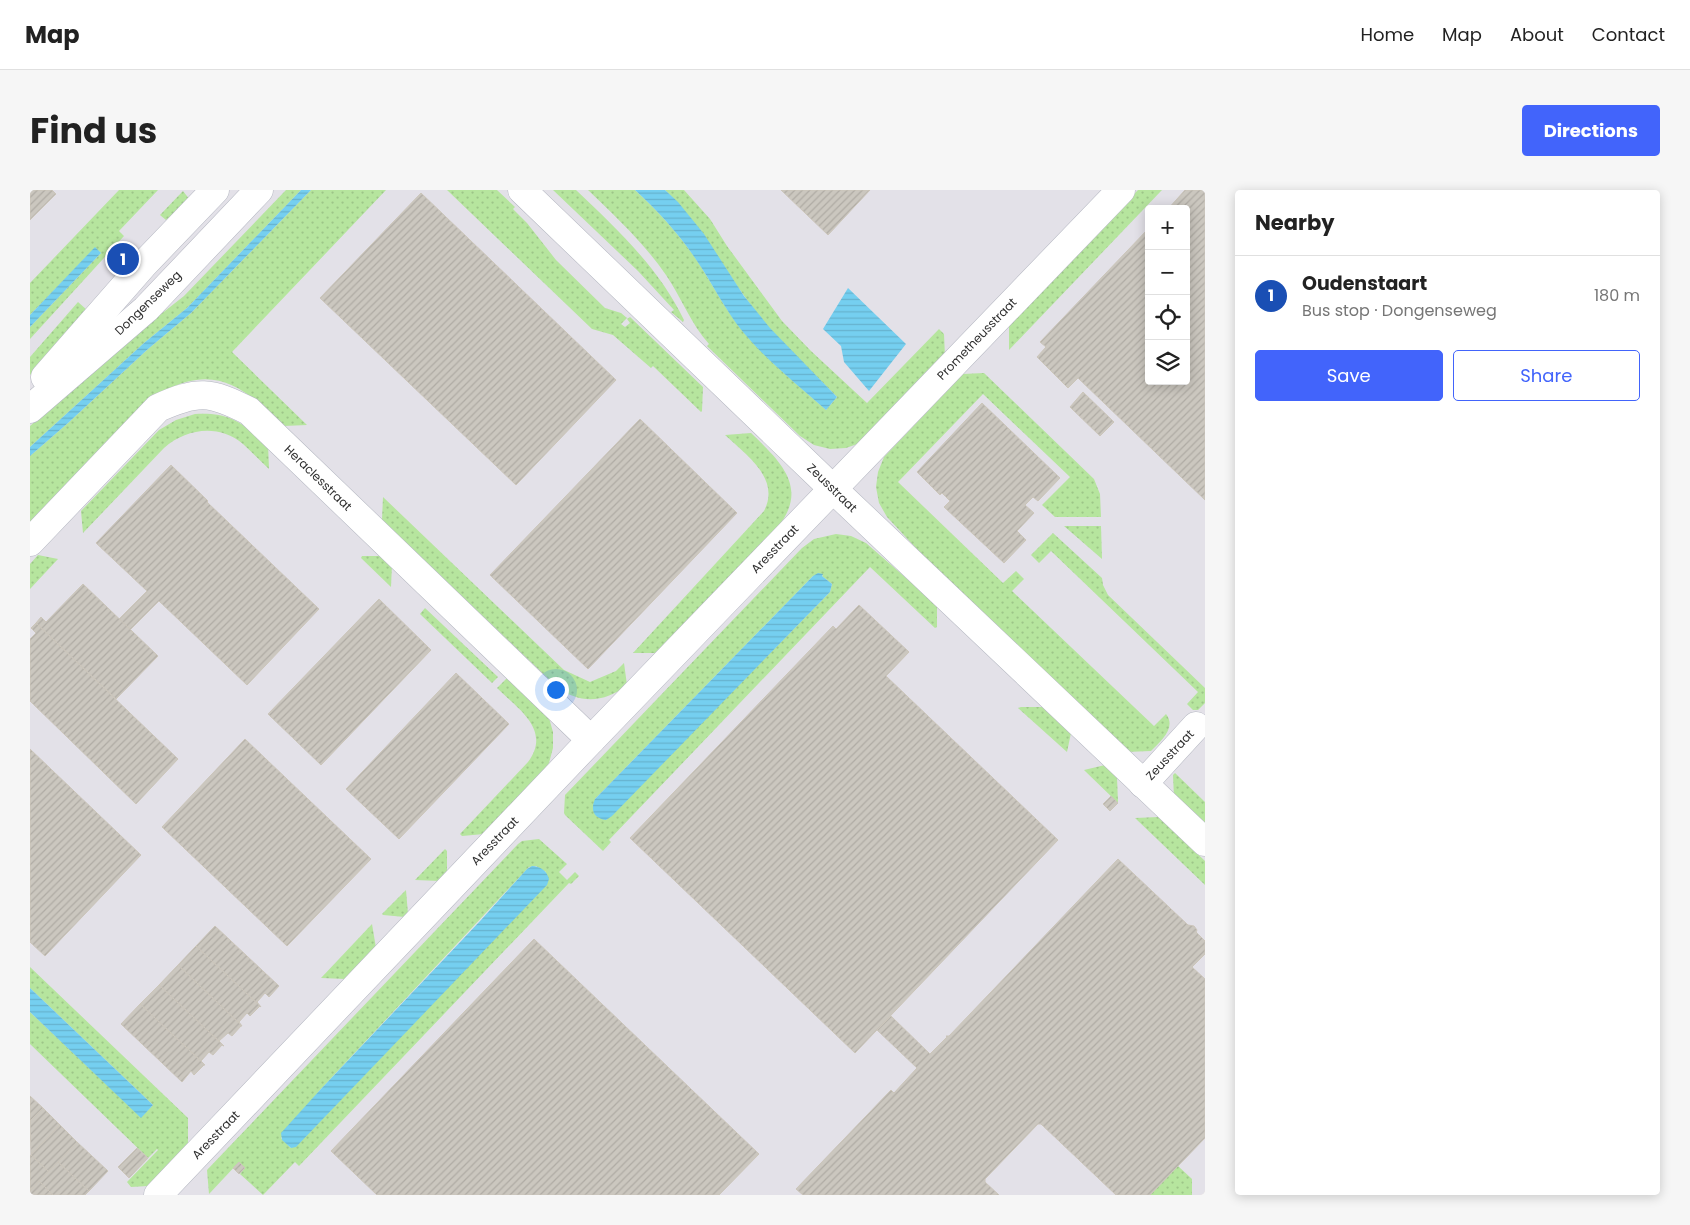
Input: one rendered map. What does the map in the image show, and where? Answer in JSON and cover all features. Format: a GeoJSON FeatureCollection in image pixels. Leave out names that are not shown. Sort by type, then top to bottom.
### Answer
{"type":"FeatureCollection","features":[{"type":"Feature","properties":{"kind":"street","name":"Dongenseweg"},"geometry":{"type":"LineString","coordinates":[[30,394],[144,264],[216,190]]}},
{"type":"Feature","properties":{"kind":"street","name":"Dongenseweg"},"geometry":{"type":"LineString","coordinates":[[30,409],[146,309],[259,190]]}},
{"type":"Feature","properties":{"kind":"street","name":"Zeusstraat"},"geometry":{"type":"LineString","coordinates":[[522,190],[832,489],[1205,842]]}},
{"type":"Feature","properties":{"kind":"street","name":"Prometheusstraat"},"geometry":{"type":"LineString","coordinates":[[832,489],[1121,190]]}},
{"type":"Feature","properties":{"kind":"street","name":"Heraclesstraat"},"geometry":{"type":"LineString","coordinates":[[30,542],[158,408],[180,398],[204,394],[225,399],[249,411],[591,740]]}},
{"type":"Feature","properties":{"kind":"street","name":"Aresstraat"},"geometry":{"type":"LineString","coordinates":[[158,1195],[832,489]]}},
{"type":"Feature","properties":{"kind":"street","name":"Zeusstraat"},"geometry":{"type":"LineString","coordinates":[[1143,784],[1196,726]]}},
{"type":"Feature","properties":{"kind":"shaded area"},"geometry":{"type":"Polygon","coordinates":[[[30,190],[1205,190],[1205,1195],[30,1195],[30,190]]]}},
{"type":"Feature","properties":{"kind":"green space"},"geometry":{"type":"Polygon","coordinates":[[[119,190],[158,190],[119,231],[124,236],[30,339],[30,327],[101,253],[95,248],[30,315],[30,283],[119,190]]]}},
{"type":"Feature","properties":{"kind":"green space"},"geometry":{"type":"Polygon","coordinates":[[[286,190],[301,190],[187,308],[144,343],[30,447],[30,426],[137,333],[184,296],[286,190]]]}},
{"type":"Feature","properties":{"kind":"green space"},"geometry":{"type":"Polygon","coordinates":[[[311,190],[386,190],[232,352],[307,425],[284,426],[244,392],[217,380],[202,379],[185,382],[166,390],[30,529],[30,456],[148,349],[191,313],[311,190]]]}},
{"type":"Feature","properties":{"kind":"green space"},"geometry":{"type":"Polygon","coordinates":[[[447,190],[497,190],[515,207],[513,209],[527,223],[556,260],[605,308],[621,313],[627,318],[621,324],[625,327],[630,323],[627,319],[630,317],[703,387],[702,411],[653,366],[651,368],[613,335],[592,329],[447,190]]]}},
{"type":"Feature","properties":{"kind":"green space"},"geometry":{"type":"Polygon","coordinates":[[[553,190],[576,190],[622,235],[650,266],[662,283],[674,301],[684,320],[683,322],[671,312],[674,310],[638,271],[553,190]]]}},
{"type":"Feature","properties":{"kind":"green space"},"geometry":{"type":"Polygon","coordinates":[[[588,190],[635,190],[660,214],[683,241],[729,313],[751,341],[782,372],[826,410],[837,397],[765,323],[713,249],[665,190],[684,190],[710,219],[727,246],[782,321],[867,403],[939,329],[944,334],[945,357],[860,443],[846,448],[830,449],[814,445],[800,436],[707,346],[709,344],[657,263],[629,231],[588,190]]]}},
{"type":"Feature","properties":{"kind":"green space"},"geometry":{"type":"Polygon","coordinates":[[[1138,190],[1162,190],[1148,205],[1145,205],[1145,208],[1009,350],[1009,325],[1138,190]]]}},
{"type":"Feature","properties":{"kind":"green space"},"geometry":{"type":"Polygon","coordinates":[[[183,191],[190,200],[166,220],[160,215],[183,191]]]}},
{"type":"Feature","properties":{"kind":"green space"},"geometry":{"type":"Polygon","coordinates":[[[78,302],[87,310],[85,318],[30,375],[30,357],[78,302]]]}},
{"type":"Feature","properties":{"kind":"green space"},"geometry":{"type":"Polygon","coordinates":[[[984,373],[1094,479],[1100,494],[1101,517],[1055,517],[1042,505],[1070,477],[983,394],[898,482],[1003,583],[1016,571],[1024,579],[1012,591],[1154,726],[1166,714],[1170,724],[1166,734],[1151,751],[1126,752],[944,578],[887,517],[879,503],[876,487],[878,472],[884,457],[963,374],[984,373]]]}},
{"type":"Feature","properties":{"kind":"green space"},"geometry":{"type":"Polygon","coordinates":[[[195,414],[227,417],[251,430],[268,444],[269,469],[243,444],[224,433],[203,431],[183,436],[164,448],[83,533],[81,511],[159,430],[176,420],[195,414]]]}},
{"type":"Feature","properties":{"kind":"green space"},"geometry":{"type":"Polygon","coordinates":[[[751,433],[772,454],[787,476],[791,488],[791,500],[787,514],[777,528],[657,653],[633,653],[764,511],[768,499],[768,488],[765,478],[751,459],[725,435],[751,433]]]}},
{"type":"Feature","properties":{"kind":"green space"},"geometry":{"type":"Polygon","coordinates":[[[383,497],[564,670],[590,682],[616,671],[624,663],[627,685],[610,695],[592,699],[583,699],[565,693],[557,687],[382,520],[383,497]]]}},
{"type":"Feature","properties":{"kind":"green space"},"geometry":{"type":"Polygon","coordinates":[[[1064,526],[1101,526],[1102,559],[1064,526]]]}},
{"type":"Feature","properties":{"kind":"green space"},"geometry":{"type":"Polygon","coordinates":[[[1053,533],[1102,578],[1108,595],[1205,688],[1205,703],[1198,710],[1193,710],[1187,704],[1198,692],[1051,551],[1039,563],[1031,555],[1053,533]]]}},
{"type":"Feature","properties":{"kind":"green space"},"geometry":{"type":"Polygon","coordinates":[[[836,534],[851,536],[866,543],[937,605],[937,627],[935,628],[870,567],[609,840],[611,842],[603,851],[565,815],[565,795],[802,548],[814,539],[836,534]],[[813,576],[595,799],[606,820],[830,592],[832,584],[822,576],[813,576]]]}},
{"type":"Feature","properties":{"kind":"green space"},"geometry":{"type":"Polygon","coordinates":[[[38,555],[58,559],[30,589],[30,564],[38,555]]]}},
{"type":"Feature","properties":{"kind":"green space"},"geometry":{"type":"Polygon","coordinates":[[[362,556],[384,556],[392,564],[391,587],[361,558],[362,556]]]}},
{"type":"Feature","properties":{"kind":"green space"},"geometry":{"type":"Polygon","coordinates":[[[425,608],[498,677],[492,683],[420,614],[425,608]]]}},
{"type":"Feature","properties":{"kind":"green space"},"geometry":{"type":"Polygon","coordinates":[[[509,676],[549,718],[553,732],[553,748],[549,763],[484,834],[462,836],[460,834],[528,762],[534,750],[536,740],[534,730],[529,721],[497,688],[509,676]]]}},
{"type":"Feature","properties":{"kind":"green space"},"geometry":{"type":"Polygon","coordinates":[[[1043,707],[1071,733],[1067,752],[1018,708],[1043,707]]]}},
{"type":"Feature","properties":{"kind":"green space"},"geometry":{"type":"Polygon","coordinates":[[[1105,765],[1117,777],[1118,803],[1084,770],[1105,765]]]}},
{"type":"Feature","properties":{"kind":"green space"},"geometry":{"type":"Polygon","coordinates":[[[1175,773],[1205,802],[1205,827],[1174,798],[1173,775],[1175,773]]]}},
{"type":"Feature","properties":{"kind":"green space"},"geometry":{"type":"Polygon","coordinates":[[[1159,817],[1205,861],[1205,885],[1135,818],[1159,817]]]}},
{"type":"Feature","properties":{"kind":"green space"},"geometry":{"type":"Polygon","coordinates":[[[539,839],[567,864],[559,872],[567,880],[575,872],[579,876],[571,884],[569,883],[299,1166],[295,1162],[263,1195],[240,1174],[245,1168],[239,1162],[209,1194],[207,1170],[522,841],[539,839]],[[536,866],[529,867],[320,1090],[281,1138],[291,1148],[546,872],[536,866]]]}},
{"type":"Feature","properties":{"kind":"green space"},"geometry":{"type":"Polygon","coordinates":[[[445,849],[447,851],[447,873],[440,881],[415,880],[445,849]]]}},
{"type":"Feature","properties":{"kind":"green space"},"geometry":{"type":"Polygon","coordinates":[[[406,890],[408,914],[405,917],[383,915],[382,914],[406,890]]]}},
{"type":"Feature","properties":{"kind":"green space"},"geometry":{"type":"Polygon","coordinates":[[[372,924],[376,948],[345,979],[321,978],[372,924]]]}},
{"type":"Feature","properties":{"kind":"green space"},"geometry":{"type":"Polygon","coordinates":[[[30,967],[188,1118],[188,1144],[148,1186],[131,1187],[127,1182],[158,1150],[148,1158],[30,1044],[30,1012],[141,1117],[153,1105],[30,988],[30,967]]]}},
{"type":"Feature","properties":{"kind":"green space"},"geometry":{"type":"Polygon","coordinates":[[[1178,1166],[1192,1179],[1192,1195],[1150,1195],[1178,1166]]]}},
{"type":"Feature","properties":{"kind":"water"},"geometry":{"type":"Polygon","coordinates":[[[301,190],[311,190],[191,313],[148,349],[30,456],[30,447],[144,343],[187,308],[301,190]]]}},
{"type":"Feature","properties":{"kind":"water"},"geometry":{"type":"Polygon","coordinates":[[[635,190],[665,190],[678,202],[704,234],[744,296],[770,328],[837,397],[826,410],[752,343],[730,314],[682,240],[660,214],[635,190]]]}},
{"type":"Feature","properties":{"kind":"water"},"geometry":{"type":"Polygon","coordinates":[[[95,247],[101,253],[30,327],[30,315],[95,247]]]}},
{"type":"Feature","properties":{"kind":"water"},"geometry":{"type":"Polygon","coordinates":[[[848,288],[906,344],[869,391],[844,362],[841,346],[823,329],[848,288]]]}},
{"type":"Feature","properties":{"kind":"water"},"geometry":{"type":"Polygon","coordinates":[[[818,573],[823,574],[822,576],[832,584],[830,592],[612,816],[606,820],[596,816],[593,810],[595,799],[818,573]]]}},
{"type":"Feature","properties":{"kind":"water"},"geometry":{"type":"Polygon","coordinates":[[[532,866],[545,871],[549,879],[547,885],[296,1147],[291,1148],[282,1140],[281,1133],[527,869],[532,866]]]}},
{"type":"Feature","properties":{"kind":"water"},"geometry":{"type":"Polygon","coordinates":[[[30,988],[153,1105],[141,1118],[30,1012],[30,988]]]}},
{"type":"Feature","properties":{"kind":"building"},"geometry":{"type":"Polygon","coordinates":[[[30,190],[52,190],[56,194],[30,220],[30,190]]]}},
{"type":"Feature","properties":{"kind":"building"},"geometry":{"type":"Polygon","coordinates":[[[781,190],[870,190],[828,235],[781,190]]]}},
{"type":"Feature","properties":{"kind":"building"},"geometry":{"type":"Polygon","coordinates":[[[1185,190],[1205,190],[1205,500],[1078,378],[1068,388],[1037,357],[1046,347],[1040,342],[1145,232],[1145,385],[1190,385],[1190,205],[1172,205],[1185,190]]]}},
{"type":"Feature","properties":{"kind":"building"},"geometry":{"type":"Polygon","coordinates":[[[421,193],[616,380],[516,485],[320,298],[421,193]]]}},
{"type":"Feature","properties":{"kind":"building"},"geometry":{"type":"Polygon","coordinates":[[[1083,392],[1114,422],[1100,436],[1070,407],[1083,392]]]}},
{"type":"Feature","properties":{"kind":"building"},"geometry":{"type":"Polygon","coordinates":[[[982,403],[1060,478],[1038,501],[1033,497],[1025,505],[1034,513],[1017,531],[1026,540],[1004,563],[944,507],[950,501],[942,493],[940,495],[917,472],[982,403]]]}},
{"type":"Feature","properties":{"kind":"building"},"geometry":{"type":"Polygon","coordinates":[[[640,419],[737,513],[588,669],[490,575],[640,419]]]}},
{"type":"Feature","properties":{"kind":"building"},"geometry":{"type":"Polygon","coordinates":[[[171,465],[319,609],[247,685],[159,601],[130,630],[119,619],[147,591],[96,543],[171,465]]]}},
{"type":"Feature","properties":{"kind":"building"},"geometry":{"type":"Polygon","coordinates":[[[83,584],[158,656],[116,699],[36,623],[41,617],[46,622],[83,584]]]}},
{"type":"Feature","properties":{"kind":"building"},"geometry":{"type":"Polygon","coordinates":[[[379,599],[431,650],[321,765],[268,714],[379,599]]]}},
{"type":"Feature","properties":{"kind":"building"},"geometry":{"type":"Polygon","coordinates":[[[859,605],[909,652],[886,676],[1058,840],[855,1053],[630,838],[833,626],[836,629],[859,605]]]}},
{"type":"Feature","properties":{"kind":"building"},"geometry":{"type":"Polygon","coordinates":[[[36,623],[178,759],[136,804],[30,701],[30,639],[36,633],[31,628],[36,623]]]}},
{"type":"Feature","properties":{"kind":"building"},"geometry":{"type":"Polygon","coordinates":[[[456,673],[509,724],[399,839],[346,789],[456,673]]]}},
{"type":"Feature","properties":{"kind":"building"},"geometry":{"type":"Polygon","coordinates":[[[245,739],[371,859],[287,946],[162,827],[245,739]]]}},
{"type":"Feature","properties":{"kind":"building"},"geometry":{"type":"Polygon","coordinates":[[[30,749],[141,855],[45,956],[30,942],[30,749]]]}},
{"type":"Feature","properties":{"kind":"building"},"geometry":{"type":"Polygon","coordinates":[[[1111,796],[1118,803],[1110,811],[1103,804],[1111,796]]]}},
{"type":"Feature","properties":{"kind":"building"},"geometry":{"type":"Polygon","coordinates":[[[1118,859],[1188,925],[1194,926],[1197,930],[1196,932],[1205,941],[1205,954],[1192,967],[1205,979],[1205,1138],[1150,1195],[1116,1195],[1041,1124],[1038,1124],[985,1179],[985,1182],[999,1195],[803,1195],[796,1189],[891,1090],[894,1093],[917,1068],[877,1030],[891,1016],[930,1054],[1118,859]]]}},
{"type":"Feature","properties":{"kind":"building"},"geometry":{"type":"Polygon","coordinates":[[[215,926],[279,986],[269,997],[265,993],[257,1002],[261,1007],[196,946],[215,926]]]}},
{"type":"Feature","properties":{"kind":"building"},"geometry":{"type":"Polygon","coordinates":[[[534,939],[759,1154],[719,1195],[377,1195],[331,1151],[534,939]]]}},
{"type":"Feature","properties":{"kind":"building"},"geometry":{"type":"Polygon","coordinates":[[[196,946],[260,1006],[250,1016],[247,1013],[239,1022],[242,1026],[178,965],[196,946]]]}},
{"type":"Feature","properties":{"kind":"building"},"geometry":{"type":"Polygon","coordinates":[[[178,965],[242,1026],[232,1036],[228,1033],[219,1041],[224,1046],[159,985],[178,965]]]}},
{"type":"Feature","properties":{"kind":"building"},"geometry":{"type":"Polygon","coordinates":[[[159,985],[224,1046],[222,1045],[213,1055],[209,1052],[201,1061],[205,1065],[140,1004],[159,985]]]}},
{"type":"Feature","properties":{"kind":"building"},"geometry":{"type":"Polygon","coordinates":[[[140,1004],[205,1065],[194,1075],[191,1071],[182,1082],[121,1024],[140,1004]]]}},
{"type":"Feature","properties":{"kind":"building"},"geometry":{"type":"Polygon","coordinates":[[[30,1096],[43,1108],[30,1121],[30,1096]]]}},
{"type":"Feature","properties":{"kind":"building"},"geometry":{"type":"Polygon","coordinates":[[[43,1108],[60,1125],[31,1155],[30,1121],[43,1108]]]}},
{"type":"Feature","properties":{"kind":"building"},"geometry":{"type":"Polygon","coordinates":[[[60,1125],[77,1142],[49,1172],[31,1155],[60,1125]]]}},
{"type":"Feature","properties":{"kind":"building"},"geometry":{"type":"Polygon","coordinates":[[[77,1142],[108,1171],[89,1191],[58,1162],[77,1142]]]}},
{"type":"Feature","properties":{"kind":"building"},"geometry":{"type":"Polygon","coordinates":[[[137,1148],[148,1158],[129,1178],[118,1167],[137,1148]]]}},
{"type":"Feature","properties":{"kind":"building"},"geometry":{"type":"Polygon","coordinates":[[[30,1156],[49,1172],[30,1191],[30,1156]]]}},
{"type":"Feature","properties":{"kind":"building"},"geometry":{"type":"Polygon","coordinates":[[[58,1162],[89,1191],[85,1195],[53,1195],[39,1181],[58,1162]]]}},
{"type":"Feature","properties":{"kind":"building"},"geometry":{"type":"Polygon","coordinates":[[[239,1162],[245,1168],[239,1174],[233,1168],[239,1162]]]}},
{"type":"Feature","properties":{"kind":"building"},"geometry":{"type":"Polygon","coordinates":[[[39,1181],[53,1195],[30,1195],[30,1191],[39,1181]]]}},
{"type":"Feature","properties":{"kind":"place","name":"Oudenstaart"},"geometry":{"type":"Point","coordinates":[123,259]}}]}
